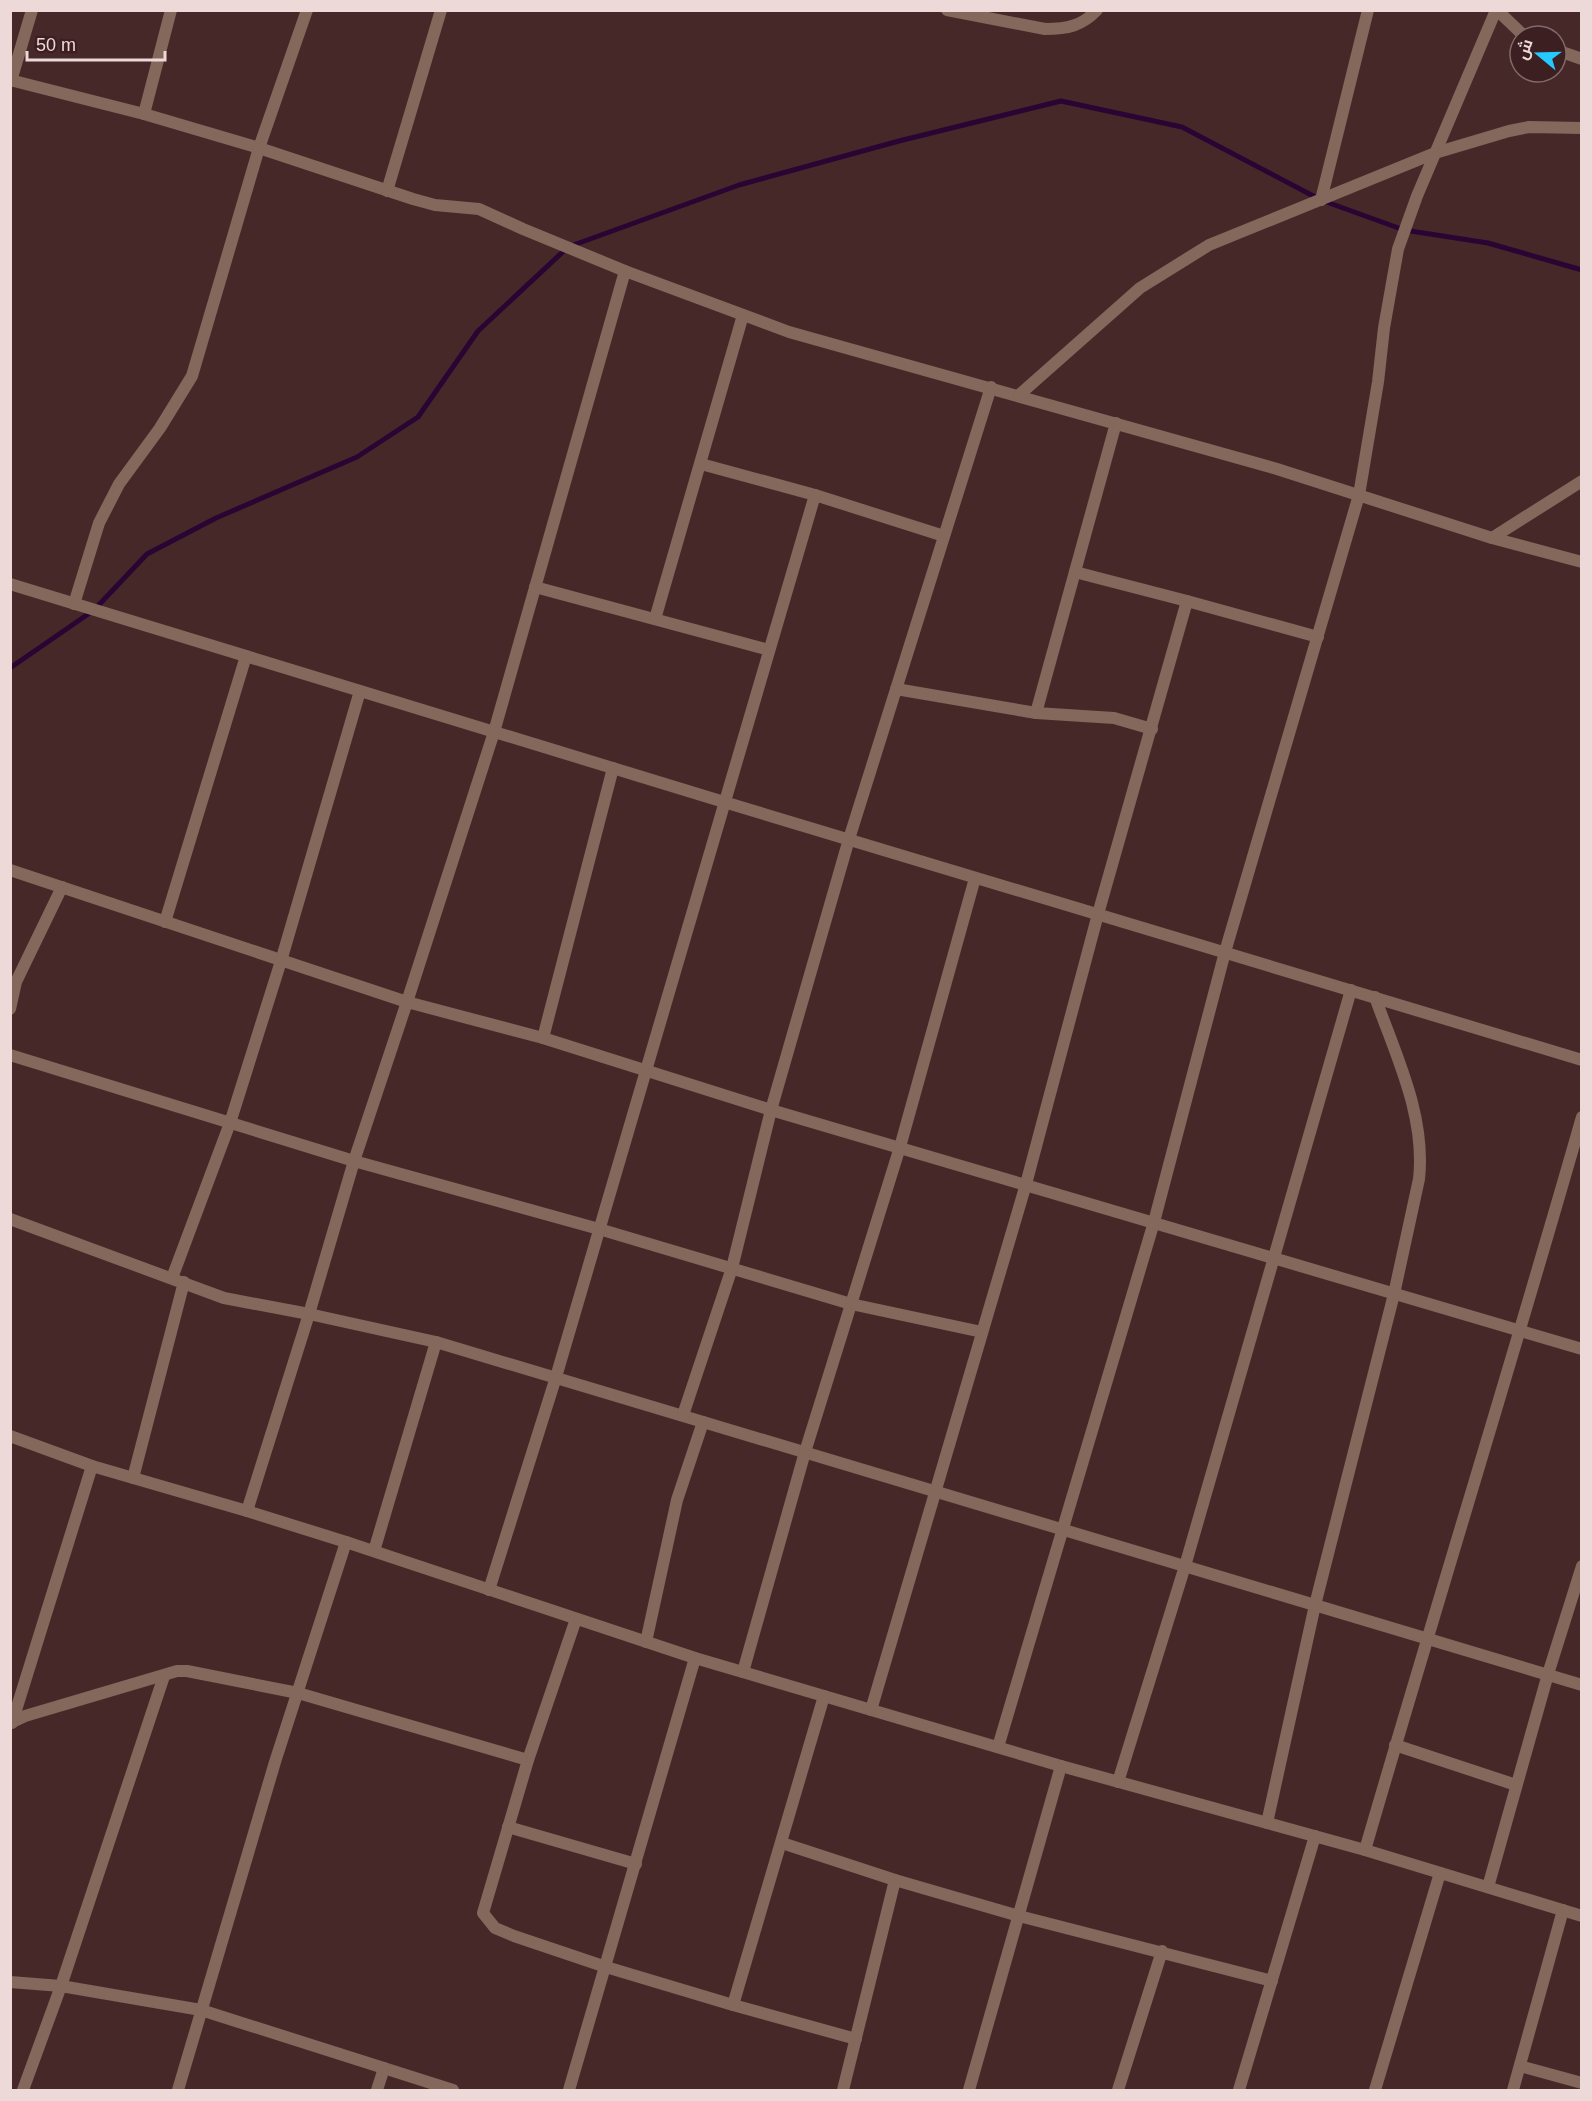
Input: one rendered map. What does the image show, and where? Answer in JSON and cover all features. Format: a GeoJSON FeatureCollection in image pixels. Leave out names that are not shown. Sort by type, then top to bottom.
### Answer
{"type":"FeatureCollection","features":[{"type":"Feature","properties":{"kind":"street"},"geometry":{"type":"LineString","coordinates":[[32,10],[11,81],[144,114],[259,148],[435,205],[479,209],[625,271],[789,332],[1277,469],[1492,538],[1581,562]]}},
{"type":"Feature","properties":{"kind":"street"},"geometry":{"type":"LineString","coordinates":[[144,114],[171,10]]}},
{"type":"Feature","properties":{"kind":"street"},"geometry":{"type":"LineString","coordinates":[[74,604],[99,523],[119,484],[180,399],[192,376],[259,148],[307,10]]}},
{"type":"Feature","properties":{"kind":"street"},"geometry":{"type":"LineString","coordinates":[[387,191],[441,10]]}},
{"type":"Feature","properties":{"kind":"street"},"geometry":{"type":"LineString","coordinates":[[947,10],[1059,29],[1076,26],[1097,10]]}},
{"type":"Feature","properties":{"kind":"street"},"geometry":{"type":"LineString","coordinates":[[1321,200],[1368,10]]}},
{"type":"Feature","properties":{"kind":"street"},"geometry":{"type":"LineString","coordinates":[[998,1747],[1154,1222],[1225,952],[1359,495],[1398,249],[1435,153],[1496,10],[1511,24]]}},
{"type":"Feature","properties":{"kind":"street"},"geometry":{"type":"LineString","coordinates":[[1019,395],[1140,288],[1209,245],[1435,153],[1530,127],[1581,128]]}},
{"type":"Feature","properties":{"kind":"street"},"geometry":{"type":"LineString","coordinates":[[247,1511],[354,1161],[494,732],[625,271]]}},
{"type":"Feature","properties":{"kind":"street"},"geometry":{"type":"LineString","coordinates":[[655,619],[743,315]]}},
{"type":"Feature","properties":{"kind":"street"},"geometry":{"type":"LineString","coordinates":[[683,1415],[732,1268],[771,1110],[849,839],[991,387]]}},
{"type":"Feature","properties":{"kind":"street"},"geometry":{"type":"LineString","coordinates":[[1036,713],[1116,423]]}},
{"type":"Feature","properties":{"kind":"street"},"geometry":{"type":"LineString","coordinates":[[700,464],[814,495],[944,536]]}},
{"type":"Feature","properties":{"kind":"street"},"geometry":{"type":"LineString","coordinates":[[1492,538],[1581,481]]}},
{"type":"Feature","properties":{"kind":"street"},"geometry":{"type":"LineString","coordinates":[[489,1590],[556,1377],[814,495]]}},
{"type":"Feature","properties":{"kind":"street"},"geometry":{"type":"LineString","coordinates":[[1075,572],[1318,637]]}},
{"type":"Feature","properties":{"kind":"street"},"geometry":{"type":"LineString","coordinates":[[10,584],[1581,1060]]}},
{"type":"Feature","properties":{"kind":"street"},"geometry":{"type":"LineString","coordinates":[[535,587],[769,650]]}},
{"type":"Feature","properties":{"kind":"street"},"geometry":{"type":"LineString","coordinates":[[872,1710],[1026,1184],[1098,914],[1187,601]]}},
{"type":"Feature","properties":{"kind":"street"},"geometry":{"type":"LineString","coordinates":[[165,922],[246,656]]}},
{"type":"Feature","properties":{"kind":"street"},"geometry":{"type":"LineString","coordinates":[[896,689],[1036,713],[1114,718],[1152,729]]}},
{"type":"Feature","properties":{"kind":"street"},"geometry":{"type":"LineString","coordinates":[[172,1278],[230,1123],[281,961],[360,691]]}},
{"type":"Feature","properties":{"kind":"street"},"geometry":{"type":"LineString","coordinates":[[543,1038],[613,768]]}},
{"type":"Feature","properties":{"kind":"street"},"geometry":{"type":"LineString","coordinates":[[10,870],[407,1002],[543,1038],[771,1110],[1581,1349]]}},
{"type":"Feature","properties":{"kind":"street"},"geometry":{"type":"LineString","coordinates":[[743,1672],[806,1452],[900,1147],[975,878]]}},
{"type":"Feature","properties":{"kind":"street"},"geometry":{"type":"LineString","coordinates":[[10,1009],[16,982],[62,887]]}},
{"type":"Feature","properties":{"kind":"street"},"geometry":{"type":"LineString","coordinates":[[1118,1782],[1185,1566],[1352,990]]}},
{"type":"Feature","properties":{"kind":"street"},"geometry":{"type":"LineString","coordinates":[[1267,1823],[1315,1605],[1394,1293],[1416,1197],[1421,1160],[1412,1100],[1375,998]]}},
{"type":"Feature","properties":{"kind":"street"},"geometry":{"type":"LineString","coordinates":[[10,1055],[354,1161],[599,1229],[851,1304],[982,1332]]}},
{"type":"Feature","properties":{"kind":"street"},"geometry":{"type":"LineString","coordinates":[[1365,1850],[1426,1638],[1521,1331],[1581,1118]]}},
{"type":"Feature","properties":{"kind":"street"},"geometry":{"type":"LineString","coordinates":[[10,1219],[224,1298],[436,1342],[1581,1685]]}},
{"type":"Feature","properties":{"kind":"street"},"geometry":{"type":"LineString","coordinates":[[133,1478],[184,1282]]}},
{"type":"Feature","properties":{"kind":"street"},"geometry":{"type":"LineString","coordinates":[[374,1551],[436,1342]]}},
{"type":"Feature","properties":{"kind":"street"},"geometry":{"type":"LineString","coordinates":[[646,1642],[677,1500],[703,1422]]}},
{"type":"Feature","properties":{"kind":"street"},"geometry":{"type":"LineString","coordinates":[[10,1436],[92,1466],[346,1542],[695,1658],[1061,1766],[1365,1850],[1581,1916]]}},
{"type":"Feature","properties":{"kind":"street"},"geometry":{"type":"LineString","coordinates":[[11,1723],[92,1466]]}},
{"type":"Feature","properties":{"kind":"street"},"geometry":{"type":"LineString","coordinates":[[178,2091],[346,1542]]}},
{"type":"Feature","properties":{"kind":"street"},"geometry":{"type":"LineString","coordinates":[[1488,1887],[1581,1566]]}},
{"type":"Feature","properties":{"kind":"street"},"geometry":{"type":"LineString","coordinates":[[576,1618],[528,1760],[483,1914],[495,1928],[606,1967],[856,2039]]}},
{"type":"Feature","properties":{"kind":"street"},"geometry":{"type":"LineString","coordinates":[[569,2091],[695,1658]]}},
{"type":"Feature","properties":{"kind":"street"},"geometry":{"type":"LineString","coordinates":[[11,1723],[25,1716],[177,1671],[187,1671],[298,1694],[528,1760]]}},
{"type":"Feature","properties":{"kind":"street"},"geometry":{"type":"LineString","coordinates":[[23,2091],[61,1986],[164,1676]]}},
{"type":"Feature","properties":{"kind":"street"},"geometry":{"type":"LineString","coordinates":[[733,2005],[824,1696]]}},
{"type":"Feature","properties":{"kind":"street"},"geometry":{"type":"LineString","coordinates":[[1395,1745],[1516,1785]]}},
{"type":"Feature","properties":{"kind":"street"},"geometry":{"type":"LineString","coordinates":[[969,2091],[1061,1766]]}},
{"type":"Feature","properties":{"kind":"street"},"geometry":{"type":"LineString","coordinates":[[508,1827],[636,1864]]}},
{"type":"Feature","properties":{"kind":"street"},"geometry":{"type":"LineString","coordinates":[[1239,2091],[1315,1836]]}},
{"type":"Feature","properties":{"kind":"street"},"geometry":{"type":"LineString","coordinates":[[782,1843],[895,1880],[1019,1916],[1272,1981]]}},
{"type":"Feature","properties":{"kind":"street"},"geometry":{"type":"LineString","coordinates":[[1375,2091],[1440,1873]]}},
{"type":"Feature","properties":{"kind":"street"},"geometry":{"type":"LineString","coordinates":[[843,2091],[895,1880]]}},
{"type":"Feature","properties":{"kind":"street"},"geometry":{"type":"LineString","coordinates":[[1513,2091],[1563,1910]]}},
{"type":"Feature","properties":{"kind":"street"},"geometry":{"type":"LineString","coordinates":[[1118,2091],[1162,1951]]}},
{"type":"Feature","properties":{"kind":"street"},"geometry":{"type":"LineString","coordinates":[[10,1982],[61,1986],[201,2010],[453,2091]]}},
{"type":"Feature","properties":{"kind":"street"},"geometry":{"type":"LineString","coordinates":[[1520,2066],[1581,2083]]}},
{"type":"Feature","properties":{"kind":"street"},"geometry":{"type":"LineString","coordinates":[[377,2091],[384,2068]]}},
{"type":"Feature","properties":{"kind":"waterway"},"geometry":{"type":"LineString","coordinates":[[10,668],[94,610],[147,554],[216,518],[357,457],[418,417],[478,331],[568,247],[739,185],[899,141],[1061,101],[1182,127],[1321,200],[1404,230],[1488,243],[1582,270]]}}]}
